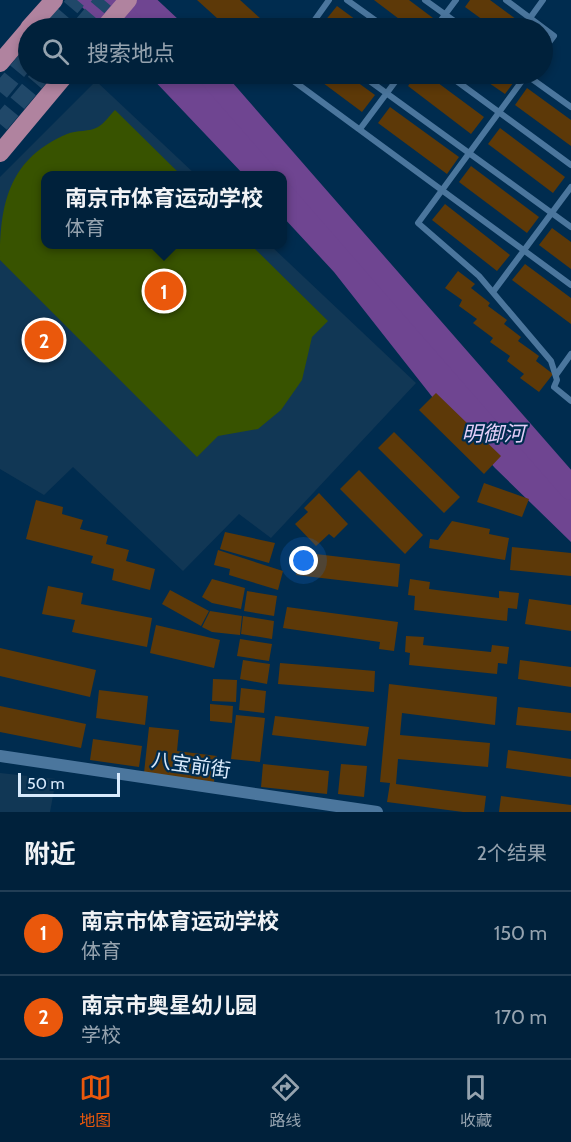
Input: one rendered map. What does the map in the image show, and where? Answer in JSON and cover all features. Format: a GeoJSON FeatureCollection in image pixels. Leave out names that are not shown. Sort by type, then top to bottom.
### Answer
{"type":"FeatureCollection","features":[{"type":"Feature","properties":{"kind":"main road"},"geometry":{"type":"LineString","coordinates":[[38,18],[54,0]]}},
{"type":"Feature","properties":{"kind":"main road"},"geometry":{"type":"LineString","coordinates":[[113,18],[128,0]]}},
{"type":"Feature","properties":{"kind":"main road"},"geometry":{"type":"LineString","coordinates":[[0,63],[18,42]]}},
{"type":"Feature","properties":{"kind":"main road"},"geometry":{"type":"LineString","coordinates":[[0,153],[58,84]]}},
{"type":"Feature","properties":{"kind":"street","name":"八宝前街"},"geometry":{"type":"LineString","coordinates":[[0,756],[377,812]]}},
{"type":"Feature","properties":{"kind":"lane"},"geometry":{"type":"LineString","coordinates":[[316,18],[329,0]]}},
{"type":"Feature","properties":{"kind":"lane"},"geometry":{"type":"LineString","coordinates":[[347,0],[372,18]]}},
{"type":"Feature","properties":{"kind":"lane"},"geometry":{"type":"LineString","coordinates":[[425,0],[449,18]]}},
{"type":"Feature","properties":{"kind":"lane"},"geometry":{"type":"LineString","coordinates":[[443,18],[456,0]]}},
{"type":"Feature","properties":{"kind":"lane"},"geometry":{"type":"LineString","coordinates":[[506,0],[530,18],[543,0]]}},
{"type":"Feature","properties":{"kind":"lane"},"geometry":{"type":"LineString","coordinates":[[298,84],[571,285]]}},
{"type":"Feature","properties":{"kind":"lane"},"geometry":{"type":"LineString","coordinates":[[374,84],[571,227]]}},
{"type":"Feature","properties":{"kind":"lane"},"geometry":{"type":"LineString","coordinates":[[360,129],[394,84]]}},
{"type":"Feature","properties":{"kind":"lane"},"geometry":{"type":"LineString","coordinates":[[461,84],[571,165]]}},
{"type":"Feature","properties":{"kind":"lane"},"geometry":{"type":"LineString","coordinates":[[519,84],[418,223],[479,276],[551,361],[557,380],[554,387],[571,401]]}},
{"type":"Feature","properties":{"kind":"lane"},"geometry":{"type":"LineString","coordinates":[[540,84],[571,107]]}},
{"type":"Feature","properties":{"kind":"lane"},"geometry":{"type":"LineString","coordinates":[[492,292],[571,187]]}},
{"type":"Feature","properties":{"kind":"lane"},"geometry":{"type":"LineString","coordinates":[[556,375],[571,354]]}},
{"type":"Feature","properties":{"kind":"shaded area"},"geometry":{"type":"Polygon","coordinates":[[[93,84],[99,84],[192,171],[41,171],[41,249],[274,249],[416,383],[271,538],[239,514],[183,571],[73,467],[44,495],[0,469],[0,177],[93,84]]]}},
{"type":"Feature","properties":{"kind":"shaded area"},"geometry":{"type":"Polygon","coordinates":[[[0,773],[56,779],[50,812],[0,812],[0,773]]]}},
{"type":"Feature","properties":{"kind":"green space"},"geometry":{"type":"Polygon","coordinates":[[[115,110],[177,171],[41,171],[41,249],[255,249],[328,321],[312,337],[302,380],[281,410],[258,429],[218,436],[197,457],[0,260],[0,239],[6,202],[20,170],[47,144],[67,134],[91,130],[105,122],[115,110]]]}},
{"type":"Feature","properties":{"kind":"water"},"geometry":{"type":"Polygon","coordinates":[[[75,0],[133,0],[150,18],[93,18],[75,0]]]}},
{"type":"Feature","properties":{"kind":"water","name":"明御河"},"geometry":{"type":"Polygon","coordinates":[[[158,84],[210,84],[248,126],[571,488],[571,542],[495,468],[437,403],[334,272],[287,221],[287,171],[240,171],[158,84]]]}},
{"type":"Feature","properties":{"kind":"building"},"geometry":{"type":"Polygon","coordinates":[[[197,0],[240,0],[260,18],[217,18],[197,0]]]}},
{"type":"Feature","properties":{"kind":"building"},"geometry":{"type":"Polygon","coordinates":[[[374,0],[409,0],[433,18],[398,18],[374,0]]]}},
{"type":"Feature","properties":{"kind":"building"},"geometry":{"type":"Polygon","coordinates":[[[470,0],[490,0],[514,18],[480,18],[465,7],[470,0]]]}},
{"type":"Feature","properties":{"kind":"building"},"geometry":{"type":"Polygon","coordinates":[[[337,6],[353,18],[327,18],[337,6]]]}},
{"type":"Feature","properties":{"kind":"building"},"geometry":{"type":"Polygon","coordinates":[[[324,84],[360,84],[375,95],[362,112],[324,84]]]}},
{"type":"Feature","properties":{"kind":"building"},"geometry":{"type":"Polygon","coordinates":[[[410,84],[439,84],[484,117],[471,134],[408,86],[410,84]]]}},
{"type":"Feature","properties":{"kind":"building"},"geometry":{"type":"Polygon","coordinates":[[[490,84],[512,84],[505,94],[490,84]]]}},
{"type":"Feature","properties":{"kind":"building"},"geometry":{"type":"Polygon","coordinates":[[[527,88],[571,120],[571,146],[515,105],[527,88]]]}},
{"type":"Feature","properties":{"kind":"building"},"geometry":{"type":"Polygon","coordinates":[[[390,107],[459,157],[447,174],[378,123],[390,107]]]}},
{"type":"Feature","properties":{"kind":"building"},"geometry":{"type":"Polygon","coordinates":[[[500,128],[565,177],[553,193],[488,144],[500,128]]]}},
{"type":"Feature","properties":{"kind":"building"},"geometry":{"type":"Polygon","coordinates":[[[471,166],[539,217],[527,233],[459,182],[471,166]]]}},
{"type":"Feature","properties":{"kind":"building"},"geometry":{"type":"Polygon","coordinates":[[[445,204],[510,255],[497,271],[432,220],[445,204]]]}},
{"type":"Feature","properties":{"kind":"building"},"geometry":{"type":"Polygon","coordinates":[[[552,228],[571,242],[571,269],[539,245],[552,228]]]}},
{"type":"Feature","properties":{"kind":"building"},"geometry":{"type":"Polygon","coordinates":[[[525,264],[571,298],[571,324],[512,280],[525,264]]]}},
{"type":"Feature","properties":{"kind":"building"},"geometry":{"type":"Polygon","coordinates":[[[458,271],[475,284],[471,288],[490,303],[488,306],[507,320],[504,324],[521,337],[518,341],[539,356],[536,361],[553,374],[539,392],[520,378],[524,374],[507,361],[510,356],[490,342],[493,338],[473,323],[477,319],[459,306],[462,300],[445,288],[458,271]]]}},
{"type":"Feature","properties":{"kind":"building"},"geometry":{"type":"Polygon","coordinates":[[[436,393],[501,456],[484,474],[419,410],[436,393]]]}},
{"type":"Feature","properties":{"kind":"building"},"geometry":{"type":"Polygon","coordinates":[[[394,432],[460,497],[444,513],[378,448],[394,432]]]}},
{"type":"Feature","properties":{"kind":"building"},"geometry":{"type":"Polygon","coordinates":[[[359,470],[423,535],[405,554],[340,489],[359,470]]]}},
{"type":"Feature","properties":{"kind":"building"},"geometry":{"type":"Polygon","coordinates":[[[484,483],[529,499],[522,517],[477,502],[484,483]]]}},
{"type":"Feature","properties":{"kind":"building"},"geometry":{"type":"Polygon","coordinates":[[[319,493],[348,524],[334,538],[329,534],[316,546],[295,524],[308,512],[304,508],[319,493]]]}},
{"type":"Feature","properties":{"kind":"building"},"geometry":{"type":"Polygon","coordinates":[[[36,500],[63,507],[62,514],[83,520],[80,529],[108,536],[106,544],[129,550],[126,561],[155,569],[150,590],[112,580],[114,569],[91,563],[93,556],[26,539],[36,500]]]}},
{"type":"Feature","properties":{"kind":"building"},"geometry":{"type":"Polygon","coordinates":[[[452,521],[490,529],[489,534],[509,538],[505,560],[429,548],[430,539],[438,540],[452,521]]]}},
{"type":"Feature","properties":{"kind":"building"},"geometry":{"type":"Polygon","coordinates":[[[225,532],[275,543],[269,563],[220,549],[225,532]]]}},
{"type":"Feature","properties":{"kind":"building"},"geometry":{"type":"Polygon","coordinates":[[[512,547],[571,553],[571,576],[510,570],[512,547]]]}},
{"type":"Feature","properties":{"kind":"building"},"geometry":{"type":"Polygon","coordinates":[[[218,550],[283,571],[278,590],[229,575],[230,569],[214,565],[218,550]]]}},
{"type":"Feature","properties":{"kind":"building"},"geometry":{"type":"Polygon","coordinates":[[[299,552],[400,564],[398,587],[296,575],[299,552]]]}},
{"type":"Feature","properties":{"kind":"building"},"geometry":{"type":"Polygon","coordinates":[[[212,579],[245,588],[241,609],[212,603],[202,597],[212,579]]]}},
{"type":"Feature","properties":{"kind":"building"},"geometry":{"type":"Polygon","coordinates":[[[410,579],[430,582],[429,589],[499,598],[499,591],[519,593],[517,609],[508,608],[507,621],[414,610],[415,596],[408,595],[410,579]]]}},
{"type":"Feature","properties":{"kind":"building"},"geometry":{"type":"Polygon","coordinates":[[[48,586],[83,593],[81,604],[152,618],[147,647],[72,632],[75,620],[42,614],[48,586]]]}},
{"type":"Feature","properties":{"kind":"building"},"geometry":{"type":"Polygon","coordinates":[[[170,590],[209,611],[201,626],[162,604],[170,590]]]}},
{"type":"Feature","properties":{"kind":"building"},"geometry":{"type":"Polygon","coordinates":[[[247,591],[277,596],[274,616],[244,611],[247,591]]]}},
{"type":"Feature","properties":{"kind":"building"},"geometry":{"type":"Polygon","coordinates":[[[529,599],[571,605],[571,631],[525,624],[529,599]]]}},
{"type":"Feature","properties":{"kind":"building"},"geometry":{"type":"Polygon","coordinates":[[[287,607],[398,622],[394,651],[379,649],[380,642],[283,628],[287,607]]]}},
{"type":"Feature","properties":{"kind":"building"},"geometry":{"type":"Polygon","coordinates":[[[210,611],[242,616],[240,635],[212,632],[202,627],[210,611]]]}},
{"type":"Feature","properties":{"kind":"building"},"geometry":{"type":"Polygon","coordinates":[[[243,616],[274,621],[272,639],[241,634],[243,616]]]}},
{"type":"Feature","properties":{"kind":"building"},"geometry":{"type":"Polygon","coordinates":[[[156,625],[220,640],[214,668],[150,653],[156,625]]]}},
{"type":"Feature","properties":{"kind":"building"},"geometry":{"type":"Polygon","coordinates":[[[406,636],[424,637],[423,645],[491,652],[492,645],[509,647],[507,664],[498,663],[497,674],[409,665],[410,653],[405,652],[406,636]]]}},
{"type":"Feature","properties":{"kind":"building"},"geometry":{"type":"Polygon","coordinates":[[[240,639],[272,644],[269,661],[237,656],[240,639]]]}},
{"type":"Feature","properties":{"kind":"building"},"geometry":{"type":"Polygon","coordinates":[[[0,648],[96,670],[90,697],[0,676],[0,648]]]}},
{"type":"Feature","properties":{"kind":"building"},"geometry":{"type":"Polygon","coordinates":[[[243,660],[270,664],[267,684],[240,679],[243,660]]]}},
{"type":"Feature","properties":{"kind":"building"},"geometry":{"type":"Polygon","coordinates":[[[520,660],[571,667],[571,687],[518,679],[520,660]]]}},
{"type":"Feature","properties":{"kind":"building"},"geometry":{"type":"Polygon","coordinates":[[[280,663],[375,671],[374,692],[278,684],[280,663]]]}},
{"type":"Feature","properties":{"kind":"building"},"geometry":{"type":"Polygon","coordinates":[[[213,679],[237,680],[236,702],[212,701],[213,679]]]}},
{"type":"Feature","properties":{"kind":"building"},"geometry":{"type":"Polygon","coordinates":[[[389,684],[497,697],[495,725],[402,713],[400,735],[490,743],[488,767],[398,759],[396,784],[486,796],[484,812],[463,812],[387,802],[390,783],[380,782],[389,684]]]}},
{"type":"Feature","properties":{"kind":"building"},"geometry":{"type":"Polygon","coordinates":[[[241,688],[266,691],[264,713],[239,710],[241,688]]]}},
{"type":"Feature","properties":{"kind":"building"},"geometry":{"type":"Polygon","coordinates":[[[99,690],[148,696],[145,725],[96,718],[99,690]]]}},
{"type":"Feature","properties":{"kind":"building"},"geometry":{"type":"Polygon","coordinates":[[[210,704],[233,706],[232,723],[210,721],[210,704]]]}},
{"type":"Feature","properties":{"kind":"building"},"geometry":{"type":"Polygon","coordinates":[[[0,706],[86,724],[81,748],[0,732],[0,706]]]}},
{"type":"Feature","properties":{"kind":"building"},"geometry":{"type":"Polygon","coordinates":[[[518,707],[571,713],[571,731],[516,725],[518,707]]]}},
{"type":"Feature","properties":{"kind":"building"},"geometry":{"type":"Polygon","coordinates":[[[236,715],[265,718],[260,762],[231,759],[236,715]]]}},
{"type":"Feature","properties":{"kind":"building"},"geometry":{"type":"Polygon","coordinates":[[[275,716],[369,727],[366,746],[272,735],[275,716]]]}},
{"type":"Feature","properties":{"kind":"building"},"geometry":{"type":"Polygon","coordinates":[[[149,727],[179,730],[177,751],[217,756],[214,782],[144,773],[149,727]]]}},
{"type":"Feature","properties":{"kind":"building"},"geometry":{"type":"Polygon","coordinates":[[[93,739],[142,746],[139,767],[90,760],[93,739]]]}},
{"type":"Feature","properties":{"kind":"building"},"geometry":{"type":"Polygon","coordinates":[[[508,750],[571,759],[571,777],[506,768],[508,750]]]}},
{"type":"Feature","properties":{"kind":"building"},"geometry":{"type":"Polygon","coordinates":[[[263,764],[329,771],[327,794],[261,787],[263,764]]]}},
{"type":"Feature","properties":{"kind":"building"},"geometry":{"type":"Polygon","coordinates":[[[341,764],[367,766],[364,797],[338,794],[341,764]]]}},
{"type":"Feature","properties":{"kind":"building"},"geometry":{"type":"Polygon","coordinates":[[[501,796],[571,805],[571,812],[499,812],[501,796]]]}},
{"type":"Feature","properties":{"kind":"waterway","name":"明御河"},"geometry":{"type":"LineString","coordinates":[[140,0],[159,18]]}},
{"type":"Feature","properties":{"kind":"waterway","name":"明御河"},"geometry":{"type":"LineString","coordinates":[[218,84],[571,488]]}},
{"type":"Feature","properties":{"kind":"tunnel"},"geometry":{"type":"LineString","coordinates":[[62,18],[77,0]]}},
{"type":"Feature","properties":{"kind":"tunnel"},"geometry":{"type":"LineString","coordinates":[[89,18],[104,0]]}},
{"type":"Feature","properties":{"kind":"tunnel"},"geometry":{"type":"LineString","coordinates":[[0,92],[18,70]]}},
{"type":"Feature","properties":{"kind":"tunnel"},"geometry":{"type":"LineString","coordinates":[[0,124],[34,84]]}},
{"type":"Feature","properties":{"kind":"place","name":"南京市体育运动学校"},"geometry":{"type":"Point","coordinates":[164,291]}},
{"type":"Feature","properties":{"kind":"place","name":"南京市奥星幼儿园"},"geometry":{"type":"Point","coordinates":[44,340]}}]}
